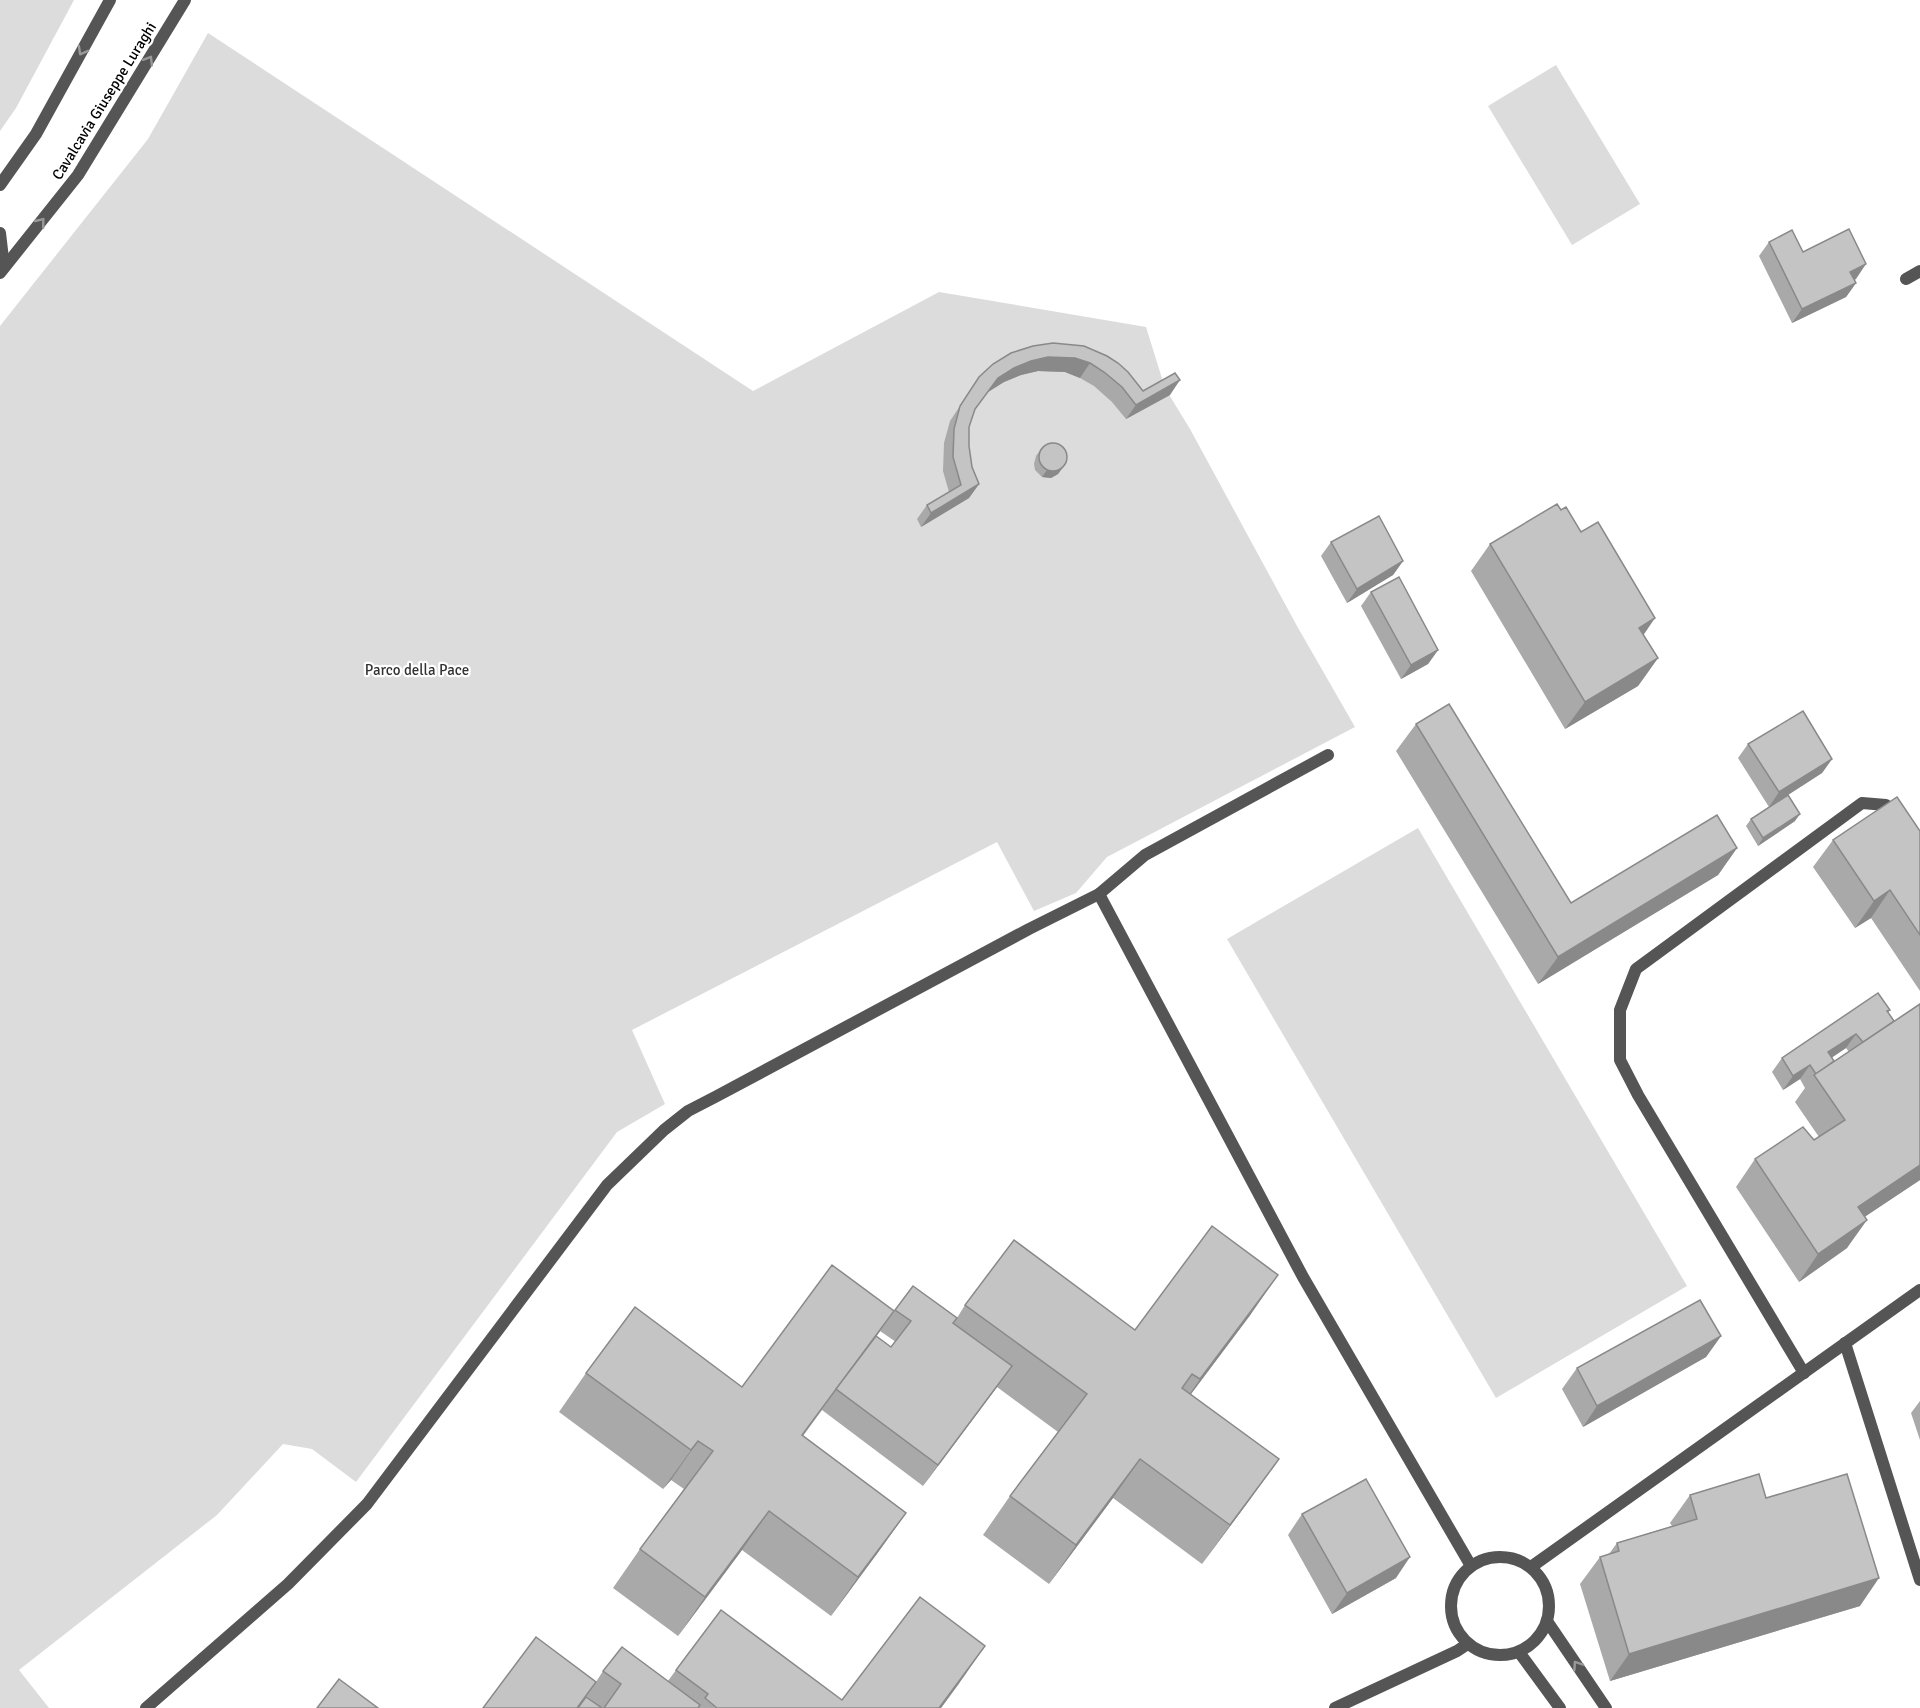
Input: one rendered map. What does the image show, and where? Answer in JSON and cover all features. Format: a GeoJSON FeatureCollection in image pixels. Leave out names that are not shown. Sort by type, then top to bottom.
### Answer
{"type":"FeatureCollection","features":[{"type":"Feature","properties":{"kind":"street"},"geometry":{"type":"LineString","coordinates":[[0,185],[36,134],[110,0]]}},
{"type":"Feature","properties":{"kind":"street","name":"Cavalcavia Giuseppe Luraghi"},"geometry":{"type":"LineString","coordinates":[[1,269],[78,175],[185,0]]}},
{"type":"Feature","properties":{"kind":"street"},"geometry":{"type":"LineString","coordinates":[[0,233],[1,269]]}},
{"type":"Feature","properties":{"kind":"street"},"geometry":{"type":"LineString","coordinates":[[1906,279],[1920,271]]}},
{"type":"Feature","properties":{"kind":"street"},"geometry":{"type":"LineString","coordinates":[[146,1708],[288,1584],[367,1504],[607,1185],[664,1130],[688,1112],[717,1096],[1029,929],[1100,894],[1144,855],[1328,755]]}},
{"type":"Feature","properties":{"kind":"street"},"geometry":{"type":"LineString","coordinates":[[1804,1372],[1638,1095],[1620,1060],[1620,1010],[1636,969],[1862,803],[1886,805],[1900,823]]}},
{"type":"Feature","properties":{"kind":"street"},"geometry":{"type":"LineString","coordinates":[[1100,894],[1303,1277],[1471,1566]]}},
{"type":"Feature","properties":{"kind":"street"},"geometry":{"type":"LineString","coordinates":[[1531,1567],[1920,1290]]}},
{"type":"Feature","properties":{"kind":"street"},"geometry":{"type":"LineString","coordinates":[[1845,1343],[1920,1580]]}},
{"type":"Feature","properties":{"kind":"street"},"geometry":{"type":"LineString","coordinates":[[1503,1557],[1520,1560],[1531,1567],[1542,1580],[1549,1595],[1550,1613],[1545,1629],[1533,1644],[1519,1652],[1498,1656],[1477,1651],[1466,1645],[1454,1627],[1451,1612],[1451,1596],[1457,1581],[1471,1566],[1485,1558],[1503,1557]]}},
{"type":"Feature","properties":{"kind":"street"},"geometry":{"type":"LineString","coordinates":[[1547,1622],[1606,1708]]}},
{"type":"Feature","properties":{"kind":"street"},"geometry":{"type":"LineString","coordinates":[[1335,1708],[1466,1645]]}},
{"type":"Feature","properties":{"kind":"street"},"geometry":{"type":"LineString","coordinates":[[1519,1652],[1560,1708]]}},
{"type":"Feature","properties":{"kind":"green space"},"geometry":{"type":"Polygon","coordinates":[[[0,0],[74,0],[16,108],[0,131],[0,0]]]}},
{"type":"Feature","properties":{"kind":"green space","name":"Parco della Pace"},"geometry":{"type":"Polygon","coordinates":[[[208,33],[753,391],[939,292],[1146,327],[1165,388],[1355,727],[1107,857],[1076,893],[1034,911],[997,842],[632,1030],[665,1104],[617,1132],[356,1482],[312,1449],[283,1444],[217,1515],[19,1670],[49,1708],[0,1708],[0,326],[148,139],[208,33]]]}},
{"type":"Feature","properties":{"kind":"green space"},"geometry":{"type":"Polygon","coordinates":[[[1556,65],[1640,204],[1572,245],[1488,106],[1556,65]]]}},
{"type":"Feature","properties":{"kind":"green space"},"geometry":{"type":"Polygon","coordinates":[[[1418,828],[1687,1286],[1496,1398],[1227,939],[1418,828]]]}},
{"type":"Feature","properties":{"kind":"building"},"geometry":{"type":"Polygon","coordinates":[[[1849,229],[1866,264],[1850,272],[1856,283],[1802,309],[1769,242],[1792,230],[1803,252],[1849,229]]]}},
{"type":"Feature","properties":{"kind":"building"},"geometry":{"type":"Polygon","coordinates":[[[1053,343],[1084,346],[1107,356],[1128,372],[1143,391],[1175,373],[1180,380],[1136,405],[1122,387],[1104,372],[1090,363],[1075,358],[1048,357],[1014,368],[998,378],[975,409],[969,427],[972,467],[979,484],[931,513],[927,505],[961,485],[953,457],[954,429],[960,406],[979,377],[993,364],[1011,353],[1053,343]]]}},
{"type":"Feature","properties":{"kind":"building"},"geometry":{"type":"Polygon","coordinates":[[[1053,443],[1063,447],[1067,457],[1063,467],[1053,471],[1043,467],[1039,457],[1043,447],[1053,443]]]}},
{"type":"Feature","properties":{"kind":"building"},"geometry":{"type":"Polygon","coordinates":[[[1557,504],[1561,510],[1566,507],[1581,532],[1598,522],[1655,618],[1639,628],[1658,658],[1585,702],[1490,544],[1557,504]]]}},
{"type":"Feature","properties":{"kind":"building"},"geometry":{"type":"Polygon","coordinates":[[[1379,516],[1403,561],[1357,589],[1331,542],[1379,516]]]}},
{"type":"Feature","properties":{"kind":"building"},"geometry":{"type":"Polygon","coordinates":[[[1399,577],[1438,650],[1411,665],[1371,592],[1399,577]]]}},
{"type":"Feature","properties":{"kind":"building"},"geometry":{"type":"Polygon","coordinates":[[[1449,704],[1571,903],[1717,815],[1737,848],[1558,957],[1416,724],[1449,704]]]}},
{"type":"Feature","properties":{"kind":"building"},"geometry":{"type":"Polygon","coordinates":[[[1803,711],[1832,759],[1779,792],[1748,744],[1803,711]]]}},
{"type":"Feature","properties":{"kind":"building"},"geometry":{"type":"Polygon","coordinates":[[[1788,795],[1800,814],[1763,838],[1751,819],[1788,795]]]}},
{"type":"Feature","properties":{"kind":"building"},"geometry":{"type":"Polygon","coordinates":[[[1897,797],[1920,831],[1920,935],[1890,890],[1874,901],[1833,840],[1897,797]]]}},
{"type":"Feature","properties":{"kind":"building"},"geometry":{"type":"Polygon","coordinates":[[[1878,993],[1890,1010],[1887,1011],[1894,1021],[1863,1042],[1856,1034],[1828,1052],[1834,1061],[1816,1074],[1810,1065],[1793,1076],[1782,1058],[1878,993]]]}},
{"type":"Feature","properties":{"kind":"building"},"geometry":{"type":"Polygon","coordinates":[[[1920,1004],[1920,1165],[1858,1207],[1867,1220],[1818,1254],[1755,1159],[1803,1127],[1814,1140],[1845,1120],[1814,1075],[1920,1004]]]}},
{"type":"Feature","properties":{"kind":"building"},"geometry":{"type":"Polygon","coordinates":[[[1212,1226],[1278,1275],[1200,1379],[1192,1374],[1182,1388],[1279,1459],[1230,1525],[1140,1459],[1076,1545],[1010,1496],[1087,1394],[965,1305],[1014,1240],[1135,1330],[1212,1226]]]}},
{"type":"Feature","properties":{"kind":"building"},"geometry":{"type":"Polygon","coordinates":[[[832,1265],[894,1311],[802,1435],[906,1513],[858,1577],[769,1511],[705,1597],[640,1549],[713,1451],[698,1441],[691,1450],[586,1373],[635,1307],[742,1387],[832,1265]]]}},
{"type":"Feature","properties":{"kind":"building"},"geometry":{"type":"Polygon","coordinates":[[[913,1286],[957,1318],[953,1323],[1012,1366],[938,1465],[836,1389],[876,1336],[891,1347],[911,1321],[895,1310],[913,1286]]]}},
{"type":"Feature","properties":{"kind":"building"},"geometry":{"type":"Polygon","coordinates":[[[1700,1300],[1721,1336],[1597,1406],[1577,1368],[1700,1300]]]}},
{"type":"Feature","properties":{"kind":"building"},"geometry":{"type":"Polygon","coordinates":[[[1759,1474],[1766,1498],[1847,1474],[1879,1578],[1629,1654],[1600,1557],[1619,1551],[1617,1543],[1697,1519],[1690,1495],[1759,1474]]]}},
{"type":"Feature","properties":{"kind":"building"},"geometry":{"type":"Polygon","coordinates":[[[1366,1479],[1410,1557],[1347,1593],[1302,1514],[1366,1479]]]}},
{"type":"Feature","properties":{"kind":"building"},"geometry":{"type":"Polygon","coordinates":[[[920,1597],[985,1646],[939,1708],[717,1708],[705,1698],[708,1694],[676,1670],[721,1610],[842,1700],[920,1597]]]}},
{"type":"Feature","properties":{"kind":"building"},"geometry":{"type":"Polygon","coordinates":[[[536,1637],[596,1682],[577,1708],[483,1708],[536,1637]]]}},
{"type":"Feature","properties":{"kind":"building"},"geometry":{"type":"Polygon","coordinates":[[[622,1647],[700,1705],[698,1708],[604,1708],[621,1684],[603,1671],[622,1647]]]}},
{"type":"Feature","properties":{"kind":"building"},"geometry":{"type":"Polygon","coordinates":[[[339,1679],[378,1708],[317,1708],[339,1679]]]}},
{"type":"Feature","properties":{"kind":"building"},"geometry":{"type":"Polygon","coordinates":[[[586,1697],[602,1708],[578,1708],[586,1697]]]}}]}
